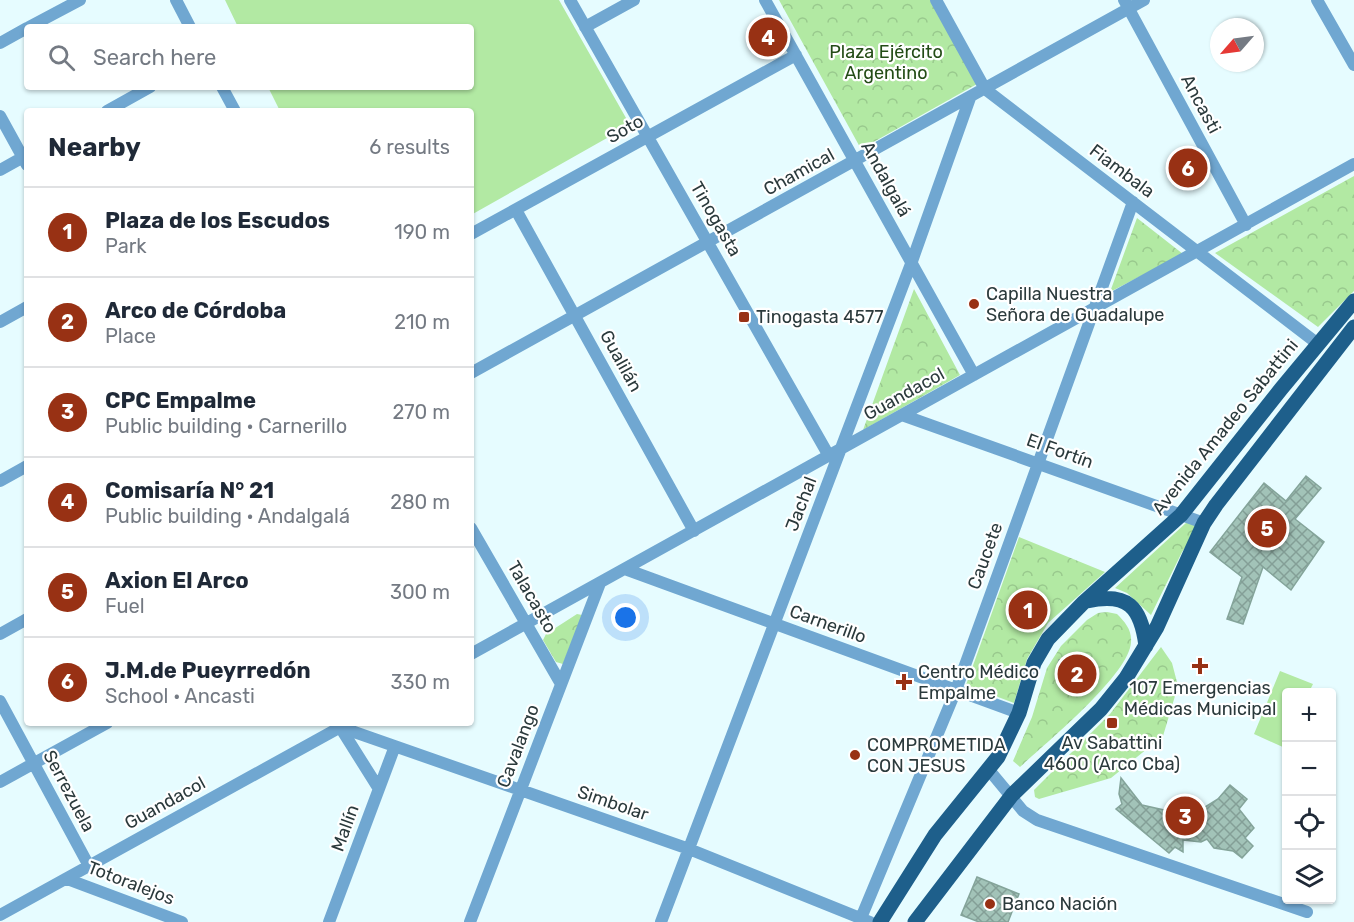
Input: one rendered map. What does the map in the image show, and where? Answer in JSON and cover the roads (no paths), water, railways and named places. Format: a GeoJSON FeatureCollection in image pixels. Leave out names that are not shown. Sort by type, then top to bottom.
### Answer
{"type":"FeatureCollection","features":[{"type":"Feature","properties":{"kind":"main road","name":"Avenida Amadeo Sabattini"},"geometry":{"type":"LineString","coordinates":[[880,922],[934,836],[998,757],[1019,712],[1040,650],[1084,602],[1181,515],[1354,301]]}},
{"type":"Feature","properties":{"kind":"main road","name":"Avenida Amadeo Sabattini"},"geometry":{"type":"LineString","coordinates":[[915,922],[1012,795],[1101,709],[1126,678],[1146,646],[1204,523],[1354,327]]}},
{"type":"Feature","properties":{"kind":"main road"},"geometry":{"type":"LineString","coordinates":[[1084,602],[1103,598],[1123,600],[1136,611],[1143,624],[1146,646]]}},
{"type":"Feature","properties":{"kind":"street"},"geometry":{"type":"LineString","coordinates":[[35,24],[80,0]]}},
{"type":"Feature","properties":{"kind":"street"},"geometry":{"type":"LineString","coordinates":[[176,0],[188,24]]}},
{"type":"Feature","properties":{"kind":"street","name":"Tinogasta"},"geometry":{"type":"LineString","coordinates":[[570,0],[829,456]]}},
{"type":"Feature","properties":{"kind":"street"},"geometry":{"type":"LineString","coordinates":[[585,27],[634,0]]}},
{"type":"Feature","properties":{"kind":"street","name":"Andalgalá"},"geometry":{"type":"LineString","coordinates":[[765,0],[974,375]]}},
{"type":"Feature","properties":{"kind":"street","name":"Fiambala"},"geometry":{"type":"LineString","coordinates":[[936,0],[985,89],[1318,344]]}},
{"type":"Feature","properties":{"kind":"street","name":"Chamical"},"geometry":{"type":"LineString","coordinates":[[474,372],[970,98],[1126,4],[1144,0]]}},
{"type":"Feature","properties":{"kind":"street"},"geometry":{"type":"LineString","coordinates":[[1317,0],[1354,65]]}},
{"type":"Feature","properties":{"kind":"street","name":"Ancasti"},"geometry":{"type":"LineString","coordinates":[[1126,4],[1246,225]]}},
{"type":"Feature","properties":{"kind":"street"},"geometry":{"type":"LineString","coordinates":[[0,43],[24,30]]}},
{"type":"Feature","properties":{"kind":"street","name":"Soto"},"geometry":{"type":"LineString","coordinates":[[474,232],[796,55]]}},
{"type":"Feature","properties":{"kind":"street"},"geometry":{"type":"LineString","coordinates":[[112,108],[145,90]]}},
{"type":"Feature","properties":{"kind":"street"},"geometry":{"type":"LineString","coordinates":[[224,90],[233,108]]}},
{"type":"Feature","properties":{"kind":"street","name":"Jachal"},"geometry":{"type":"LineString","coordinates":[[661,922],[912,264],[970,98]]}},
{"type":"Feature","properties":{"kind":"street"},"geometry":{"type":"LineString","coordinates":[[0,116],[24,156]]}},
{"type":"Feature","properties":{"kind":"street"},"geometry":{"type":"LineString","coordinates":[[0,170],[24,160]]}},
{"type":"Feature","properties":{"kind":"street","name":"Guandacol"},"geometry":{"type":"LineString","coordinates":[[474,652],[1354,164]]}},
{"type":"Feature","properties":{"kind":"street","name":"Caucete"},"geometry":{"type":"LineString","coordinates":[[865,920],[956,690],[1133,202]]}},
{"type":"Feature","properties":{"kind":"street","name":"Gualilán"},"geometry":{"type":"LineString","coordinates":[[516,210],[694,531]]}},
{"type":"Feature","properties":{"kind":"street"},"geometry":{"type":"LineString","coordinates":[[0,322],[24,309]]}},
{"type":"Feature","properties":{"kind":"street","name":"El Fortín"},"geometry":{"type":"LineString","coordinates":[[902,415],[1204,523]]}},
{"type":"Feature","properties":{"kind":"street"},"geometry":{"type":"LineString","coordinates":[[0,482],[24,468]]}},
{"type":"Feature","properties":{"kind":"street","name":"Talacasto"},"geometry":{"type":"LineString","coordinates":[[474,533],[561,684]]}},
{"type":"Feature","properties":{"kind":"street","name":"Carnerillo"},"geometry":{"type":"LineString","coordinates":[[625,569],[1019,712]]}},
{"type":"Feature","properties":{"kind":"street","name":"Cavalango"},"geometry":{"type":"LineString","coordinates":[[470,922],[600,583]]}},
{"type":"Feature","properties":{"kind":"street"},"geometry":{"type":"LineString","coordinates":[[0,634],[24,621]]}},
{"type":"Feature","properties":{"kind":"street","name":"Serrezuela"},"geometry":{"type":"LineString","coordinates":[[0,701],[89,866]]}},
{"type":"Feature","properties":{"kind":"street"},"geometry":{"type":"LineString","coordinates":[[0,782],[102,726]]}},
{"type":"Feature","properties":{"kind":"street","name":"Guandacol"},"geometry":{"type":"LineString","coordinates":[[0,915],[338,726]]}},
{"type":"Feature","properties":{"kind":"street"},"geometry":{"type":"LineString","coordinates":[[343,726],[379,789]]}},
{"type":"Feature","properties":{"kind":"street","name":"Simbolar"},"geometry":{"type":"LineString","coordinates":[[347,726],[395,746],[688,849],[865,920]]}},
{"type":"Feature","properties":{"kind":"street","name":"Mallín"},"geometry":{"type":"LineString","coordinates":[[329,922],[395,746]]}},
{"type":"Feature","properties":{"kind":"street"},"geometry":{"type":"LineString","coordinates":[[989,770],[1023,811],[1037,820],[1306,912]]}},
{"type":"Feature","properties":{"kind":"street","name":"Totoralejos"},"geometry":{"type":"LineString","coordinates":[[68,879],[177,921]]}},
{"type":"Feature","properties":{"kind":"place","name":"Comisaría N° 21"},"geometry":{"type":"Point","coordinates":[768,37]}},
{"type":"Feature","properties":{"kind":"place","name":"J.M.de Pueyrredón"},"geometry":{"type":"Point","coordinates":[1188,168]}},
{"type":"Feature","properties":{"kind":"place","name":"Capilla Nuestra Señora de Guadalupe"},"geometry":{"type":"Point","coordinates":[974,304]}},
{"type":"Feature","properties":{"kind":"place","name":"Tinogasta 4577"},"geometry":{"type":"Point","coordinates":[744,317]}},
{"type":"Feature","properties":{"kind":"place","name":"Axion El Arco"},"geometry":{"type":"Point","coordinates":[1267,528]}},
{"type":"Feature","properties":{"kind":"place","name":"Plaza de los Escudos"},"geometry":{"type":"Point","coordinates":[1028,610]}},
{"type":"Feature","properties":{"kind":"place","name":"107 Emergencias Médicas Municipal"},"geometry":{"type":"Point","coordinates":[1200,666]}},
{"type":"Feature","properties":{"kind":"place","name":"Arco de Córdoba"},"geometry":{"type":"Point","coordinates":[1077,674]}},
{"type":"Feature","properties":{"kind":"place","name":"Centro Médico Empalme"},"geometry":{"type":"Point","coordinates":[904,682]}},
{"type":"Feature","properties":{"kind":"place","name":"Av Sabattini 4600 (Arco Cba)"},"geometry":{"type":"Point","coordinates":[1112,723]}},
{"type":"Feature","properties":{"kind":"place","name":"COMPROMETIDA CON JESUS"},"geometry":{"type":"Point","coordinates":[855,755]}},
{"type":"Feature","properties":{"kind":"place","name":"CPC Empalme"},"geometry":{"type":"Point","coordinates":[1185,816]}},
{"type":"Feature","properties":{"kind":"place","name":"Banco Nación"},"geometry":{"type":"Point","coordinates":[990,904]}},
{"type":"Feature","properties":{"kind":"park label","name":"Plaza Ejército Argentino"},"geometry":{"type":"Point","coordinates":[886,62]}}]}
